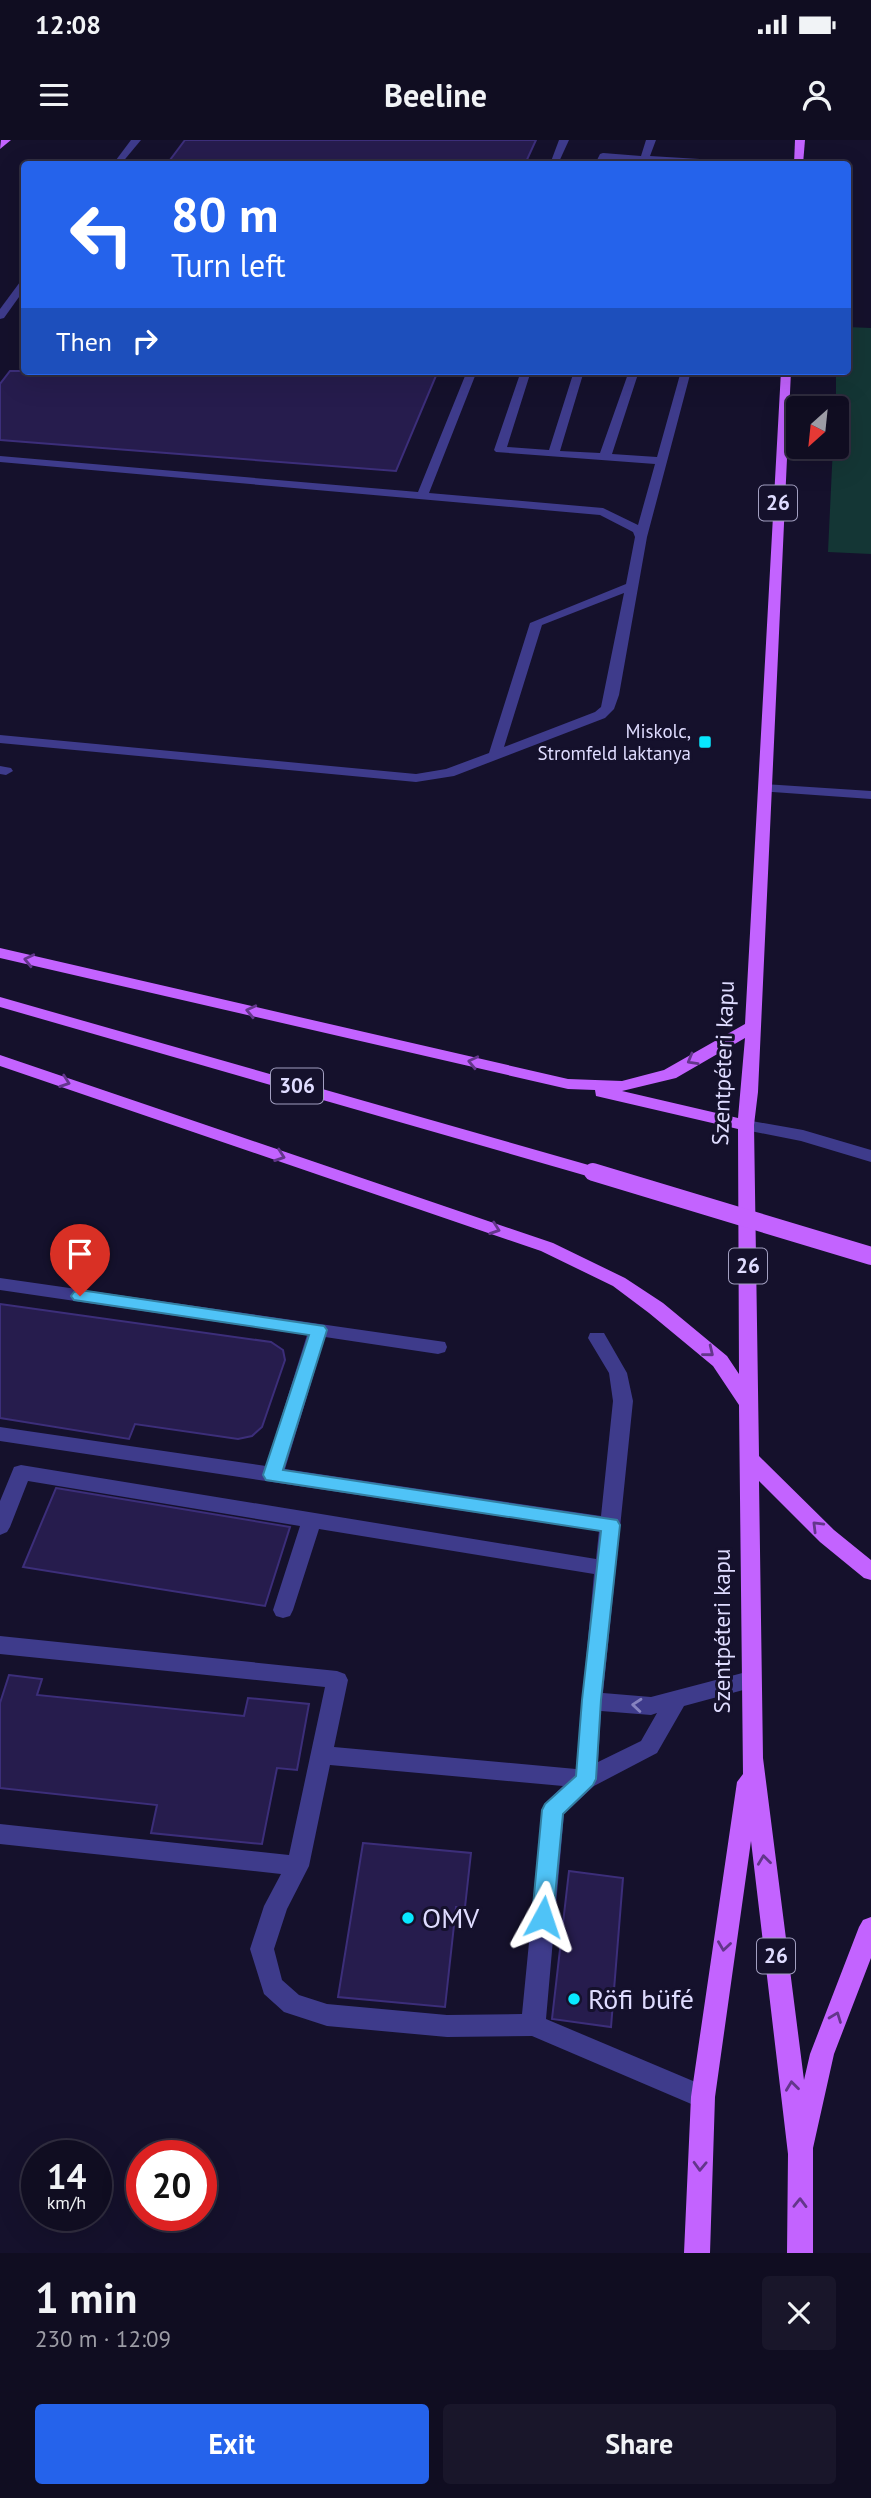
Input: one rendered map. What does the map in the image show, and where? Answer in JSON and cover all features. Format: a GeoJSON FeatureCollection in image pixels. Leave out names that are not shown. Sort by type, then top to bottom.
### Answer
{"type":"FeatureCollection","features":[{"type":"Feature","properties":{"kind":"main road"},"geometry":{"type":"LineString","coordinates":[[0,146],[6,140]]}},
{"type":"Feature","properties":{"kind":"main road"},"geometry":{"type":"LineString","coordinates":[[799,161],[800,140]]}},
{"type":"Feature","properties":{"kind":"main road","name":"Szentpéteri kapu"},"geometry":{"type":"LineString","coordinates":[[786,375],[746,1125],[750,1680],[752,1758],[801,2154]]}},
{"type":"Feature","properties":{"kind":"main road"},"geometry":{"type":"LineString","coordinates":[[0,953],[746,1125]]}},
{"type":"Feature","properties":{"kind":"main road","name":"306"},"geometry":{"type":"LineString","coordinates":[[0,1002],[593,1172],[871,1256]]}},
{"type":"Feature","properties":{"kind":"main road"},"geometry":{"type":"LineString","coordinates":[[568,1084],[622,1086],[670,1074],[752,1027]]}},
{"type":"Feature","properties":{"kind":"main road"},"geometry":{"type":"LineString","coordinates":[[0,1060],[547,1247],[619,1282],[656,1308],[720,1361],[750,1406]]}},
{"type":"Feature","properties":{"kind":"main road"},"geometry":{"type":"LineString","coordinates":[[750,1459],[827,1536],[871,1572]]}},
{"type":"Feature","properties":{"kind":"main road","name":"Szentpéteri kapu"},"geometry":{"type":"LineString","coordinates":[[696,2253],[703,2097],[752,1758]]}},
{"type":"Feature","properties":{"kind":"main road"},"geometry":{"type":"LineString","coordinates":[[801,2154],[822,2054],[871,1927]]}},
{"type":"Feature","properties":{"kind":"main road","name":"26"},"geometry":{"type":"LineString","coordinates":[[800,2253],[801,2154]]}},
{"type":"Feature","properties":{"kind":"street"},"geometry":{"type":"LineString","coordinates":[[119,161],[136,140]]}},
{"type":"Feature","properties":{"kind":"street"},"geometry":{"type":"LineString","coordinates":[[555,161],[564,140]]}},
{"type":"Feature","properties":{"kind":"street"},"geometry":{"type":"LineString","coordinates":[[601,161],[603,156],[644,161],[651,140]]}},
{"type":"Feature","properties":{"kind":"street"},"geometry":{"type":"LineString","coordinates":[[0,316],[21,288]]}},
{"type":"Feature","properties":{"kind":"street"},"geometry":{"type":"LineString","coordinates":[[422,496],[470,375]]}},
{"type":"Feature","properties":{"kind":"street"},"geometry":{"type":"LineString","coordinates":[[525,375],[500,450],[662,461]]}},
{"type":"Feature","properties":{"kind":"street"},"geometry":{"type":"LineString","coordinates":[[554,454],[578,375]]}},
{"type":"Feature","properties":{"kind":"street"},"geometry":{"type":"LineString","coordinates":[[605,457],[633,375]]}},
{"type":"Feature","properties":{"kind":"street"},"geometry":{"type":"LineString","coordinates":[[0,739],[416,778],[449,773],[600,715],[607,709],[612,695],[641,537],[685,375]]}},
{"type":"Feature","properties":{"kind":"street"},"geometry":{"type":"LineString","coordinates":[[0,459],[603,512],[639,530],[641,537]]}},
{"type":"Feature","properties":{"kind":"street"},"geometry":{"type":"LineString","coordinates":[[495,755],[536,622],[632,586]]}},
{"type":"Feature","properties":{"kind":"street"},"geometry":{"type":"LineString","coordinates":[[764,788],[871,795]]}},
{"type":"Feature","properties":{"kind":"street"},"geometry":{"type":"LineString","coordinates":[[746,1125],[803,1136],[871,1156]]}},
{"type":"Feature","properties":{"kind":"street"},"geometry":{"type":"LineString","coordinates":[[0,1284],[438,1348]]}},
{"type":"Feature","properties":{"kind":"street"},"geometry":{"type":"LineString","coordinates":[[272,1475],[318,1330]]}},
{"type":"Feature","properties":{"kind":"street"},"geometry":{"type":"LineString","coordinates":[[586,1779],[591,1700],[623,1401],[618,1373],[597,1338]]}},
{"type":"Feature","properties":{"kind":"street"},"geometry":{"type":"LineString","coordinates":[[0,1434],[611,1525]]}},
{"type":"Feature","properties":{"kind":"street"},"geometry":{"type":"LineString","coordinates":[[0,1527],[21,1472],[605,1569]]}},
{"type":"Feature","properties":{"kind":"street"},"geometry":{"type":"LineString","coordinates":[[284,1610],[312,1520]]}},
{"type":"Feature","properties":{"kind":"street"},"geometry":{"type":"LineString","coordinates":[[0,1645],[337,1679],[298,1866],[276,1906],[262,1949],[272,1986],[292,2004],[327,2015],[447,2026],[533,2025],[703,2097]]}},
{"type":"Feature","properties":{"kind":"street"},"geometry":{"type":"LineString","coordinates":[[591,1700],[651,1706],[750,1680]]}},
{"type":"Feature","properties":{"kind":"street"},"geometry":{"type":"LineString","coordinates":[[533,2025],[553,1810],[586,1779],[649,1747],[677,1699]]}},
{"type":"Feature","properties":{"kind":"street"},"geometry":{"type":"LineString","coordinates":[[321,1755],[586,1779]]}},
{"type":"Feature","properties":{"kind":"street"},"geometry":{"type":"LineString","coordinates":[[0,1834],[298,1866]]}},
{"type":"Feature","properties":{"kind":"green space"},"geometry":{"type":"Polygon","coordinates":[[[851,327],[871,328],[871,554],[828,552],[832,459],[849,459],[849,396],[836,396],[836,375],[851,375],[851,327]]]}},
{"type":"Feature","properties":{"kind":"building"},"geometry":{"type":"Polygon","coordinates":[[[185,140],[536,140],[526,161],[169,161],[185,140]]]}},
{"type":"Feature","properties":{"kind":"building"},"geometry":{"type":"Polygon","coordinates":[[[10,371],[21,371],[21,375],[436,375],[396,471],[0,440],[0,384],[10,371]]]}},
{"type":"Feature","properties":{"kind":"building"},"geometry":{"type":"Polygon","coordinates":[[[0,1304],[271,1342],[283,1350],[285,1360],[262,1427],[252,1436],[238,1439],[135,1424],[129,1439],[0,1418],[0,1304]]]}},
{"type":"Feature","properties":{"kind":"building"},"geometry":{"type":"Polygon","coordinates":[[[56,1488],[290,1527],[265,1606],[23,1567],[56,1488]]]}},
{"type":"Feature","properties":{"kind":"building"},"geometry":{"type":"Polygon","coordinates":[[[9,1675],[42,1679],[37,1695],[244,1716],[248,1698],[309,1704],[297,1770],[277,1768],[262,1844],[151,1833],[157,1805],[0,1788],[0,1703],[9,1675]]]}},
{"type":"Feature","properties":{"kind":"building","name":"OMV"},"geometry":{"type":"Polygon","coordinates":[[[363,1843],[471,1853],[465,1907],[456,1907],[445,2007],[338,1997],[363,1843]]]}},
{"type":"Feature","properties":{"kind":"building"},"geometry":{"type":"Polygon","coordinates":[[[569,1871],[623,1878],[611,2027],[552,2019],[569,1871]]]}},
{"type":"Feature","properties":{"kind":"place","name":"Miskolc, Stromfeld laktanya"},"geometry":{"type":"Point","coordinates":[705,742]}},
{"type":"Feature","properties":{"kind":"place","name":"OMV"},"geometry":{"type":"Point","coordinates":[408,1918]}},
{"type":"Feature","properties":{"kind":"place","name":"Röfi büfé"},"geometry":{"type":"Point","coordinates":[574,1999]}},
{"type":"Feature","properties":{"kind":"route"},"geometry":{"type":"LineString","coordinates":[[80,1296],[318,1330],[272,1475],[611,1525],[591,1700],[586,1779],[553,1810],[543,1917]]}}]}
